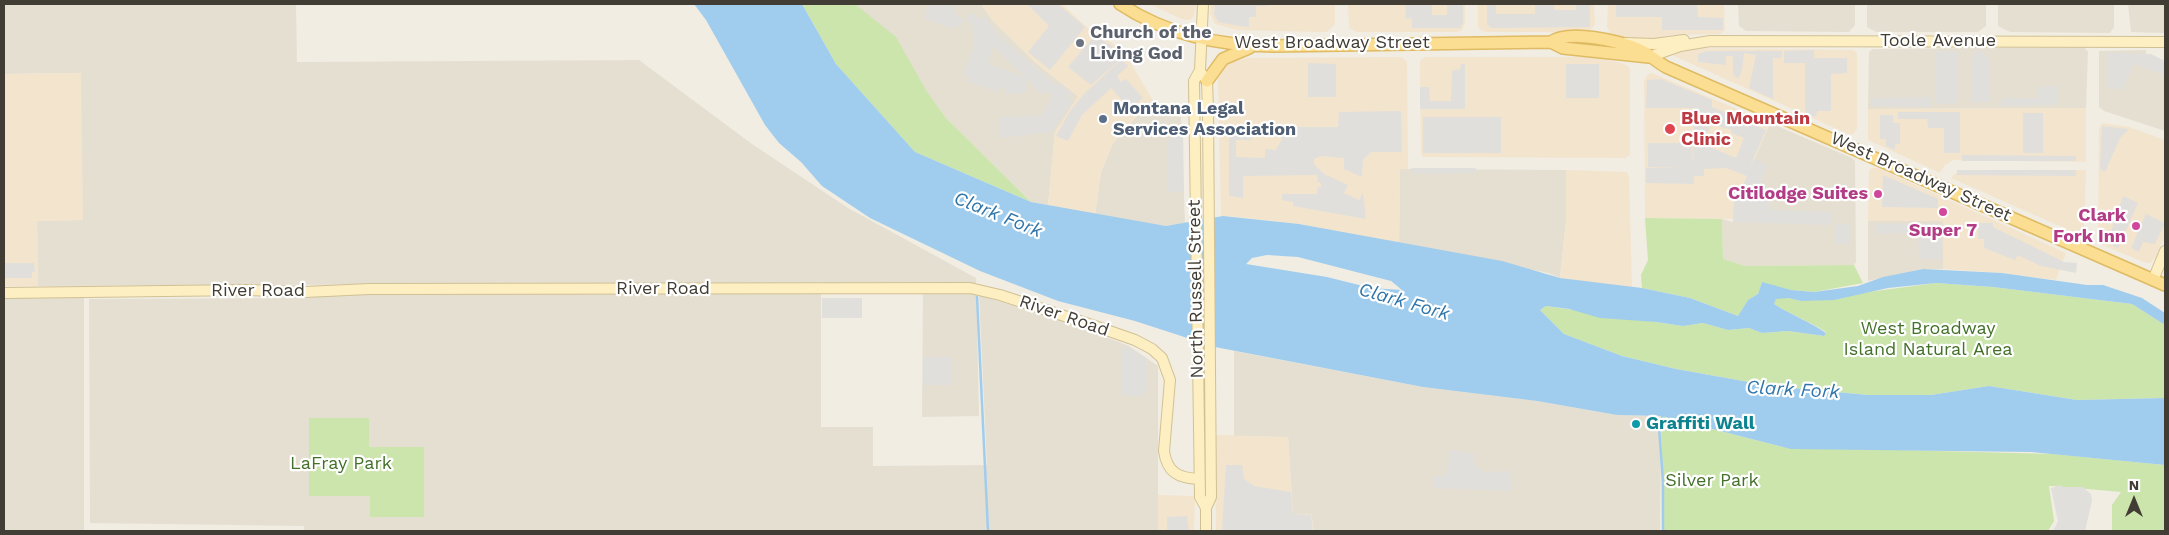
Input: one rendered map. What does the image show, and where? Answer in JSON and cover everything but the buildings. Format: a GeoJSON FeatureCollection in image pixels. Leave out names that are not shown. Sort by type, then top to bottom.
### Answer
{"type":"FeatureCollection","features":[{"type":"Feature","properties":{"kind":"main road","name":"West Broadway Street"},"geometry":{"type":"LineString","coordinates":[[1120,4],[1160,24],[1200,38],[1217,42],[1257,46],[1551,42],[1561,37],[1612,41],[1637,48],[1666,67],[2165,285]]}},
{"type":"Feature","properties":{"kind":"main road","name":"North Russell Street"},"geometry":{"type":"LineString","coordinates":[[1203,4],[1200,70],[1194,80],[1194,202],[1199,479],[1200,497],[1206,508]]}},
{"type":"Feature","properties":{"kind":"main road","name":"Toole Avenue"},"geometry":{"type":"LineString","coordinates":[[1612,41],[1643,44],[1676,40],[2165,42]]}},
{"type":"Feature","properties":{"kind":"main road","name":"Toole Avenue"},"geometry":{"type":"LineString","coordinates":[[1649,57],[1680,46],[1710,41]]}},
{"type":"Feature","properties":{"kind":"main road","name":"West Broadway Street"},"geometry":{"type":"LineString","coordinates":[[1551,42],[1563,48],[1649,57]]}},
{"type":"Feature","properties":{"kind":"main road"},"geometry":{"type":"LineString","coordinates":[[1200,70],[1207,81],[1223,60],[1240,51],[1257,46]]}},
{"type":"Feature","properties":{"kind":"main road","name":"North Russell Street"},"geometry":{"type":"LineString","coordinates":[[1206,531],[1206,508],[1211,497],[1207,81]]}},
{"type":"Feature","properties":{"kind":"main road"},"geometry":{"type":"LineString","coordinates":[[2153,280],[2165,251]]}},
{"type":"Feature","properties":{"kind":"main road","name":"River Road"},"geometry":{"type":"LineString","coordinates":[[4,293],[247,290],[305,292],[369,288],[970,288],[1000,295],[1083,322],[1135,340],[1152,349],[1162,358],[1170,380],[1164,452],[1166,462],[1172,472],[1182,478],[1199,479]]}},
{"type":"Feature","properties":{"kind":"shaded area"},"geometry":{"type":"Polygon","coordinates":[[[4,4],[296,4],[297,62],[639,60],[752,144],[848,208],[976,278],[979,416],[922,417],[923,282],[38,286],[37,221],[79,220],[78,73],[4,74],[4,4]]]}},
{"type":"Feature","properties":{"kind":"shaded area"},"geometry":{"type":"Polygon","coordinates":[[[855,4],[981,4],[993,21],[1035,62],[1079,97],[1055,132],[1048,205],[1031,202],[946,118],[926,90],[855,4]]]}},
{"type":"Feature","properties":{"kind":"shaded area"},"geometry":{"type":"Polygon","coordinates":[[[928,4],[946,4],[955,7],[953,11],[965,21],[952,29],[924,18],[928,4]]]}},
{"type":"Feature","properties":{"kind":"shaded area"},"geometry":{"type":"Polygon","coordinates":[[[981,4],[1062,4],[1090,30],[1106,38],[1126,55],[1152,99],[1113,143],[1101,172],[1095,215],[1048,205],[1055,132],[1078,96],[1035,62],[993,21],[981,4]]]}},
{"type":"Feature","properties":{"kind":"shaded area"},"geometry":{"type":"Polygon","coordinates":[[[1027,4],[1058,4],[1085,27],[1050,70],[1028,52],[1049,26],[1027,4]]]}},
{"type":"Feature","properties":{"kind":"shaded area"},"geometry":{"type":"Polygon","coordinates":[[[1149,4],[1196,4],[1194,16],[1190,20],[1182,19],[1149,4]]]}},
{"type":"Feature","properties":{"kind":"shaded area"},"geometry":{"type":"Polygon","coordinates":[[[1211,4],[1335,4],[1335,24],[1327,32],[1237,30],[1215,24],[1210,13],[1211,4]]]}},
{"type":"Feature","properties":{"kind":"shaded area"},"geometry":{"type":"Polygon","coordinates":[[[1215,4],[1267,4],[1267,6],[1256,6],[1256,17],[1249,17],[1249,27],[1218,22],[1214,14],[1215,4]]]}},
{"type":"Feature","properties":{"kind":"shaded area"},"geometry":{"type":"Polygon","coordinates":[[[1348,4],[1465,4],[1465,23],[1462,30],[1457,32],[1357,32],[1349,28],[1348,4]]]}},
{"type":"Feature","properties":{"kind":"shaded area"},"geometry":{"type":"Polygon","coordinates":[[[1405,4],[1432,4],[1432,15],[1447,15],[1447,4],[1463,4],[1463,23],[1460,28],[1412,28],[1412,18],[1406,19],[1405,4]]]}},
{"type":"Feature","properties":{"kind":"shaded area"},"geometry":{"type":"Polygon","coordinates":[[[1478,4],[1594,4],[1595,25],[1588,32],[1486,32],[1480,30],[1478,26],[1478,4]]]}},
{"type":"Feature","properties":{"kind":"shaded area"},"geometry":{"type":"Polygon","coordinates":[[[1487,4],[1496,4],[1496,14],[1535,14],[1535,4],[1554,4],[1554,10],[1576,10],[1576,4],[1590,4],[1590,27],[1491,28],[1487,24],[1487,4]]]}},
{"type":"Feature","properties":{"kind":"shaded area"},"geometry":{"type":"Polygon","coordinates":[[[1608,4],[1724,4],[1725,30],[1720,34],[1669,35],[1649,41],[1621,38],[1610,33],[1607,27],[1608,4]]]}},
{"type":"Feature","properties":{"kind":"shaded area"},"geometry":{"type":"Polygon","coordinates":[[[1616,4],[1697,4],[1698,17],[1723,18],[1723,30],[1662,30],[1662,17],[1616,17],[1616,4]]]}},
{"type":"Feature","properties":{"kind":"shaded area"},"geometry":{"type":"Polygon","coordinates":[[[1738,4],[1855,4],[1855,25],[1849,32],[1746,31],[1739,26],[1738,4]]]}},
{"type":"Feature","properties":{"kind":"shaded area"},"geometry":{"type":"Polygon","coordinates":[[[1867,4],[1986,4],[1986,26],[1978,32],[1876,32],[1867,27],[1867,4]]]}},
{"type":"Feature","properties":{"kind":"shaded area"},"geometry":{"type":"Polygon","coordinates":[[[1998,4],[2114,4],[2114,27],[2110,33],[2010,32],[1998,26],[1998,4]]]}},
{"type":"Feature","properties":{"kind":"shaded area"},"geometry":{"type":"Polygon","coordinates":[[[2128,4],[2165,4],[2165,33],[2131,32],[2128,4]]]}},
{"type":"Feature","properties":{"kind":"shaded area"},"geometry":{"type":"Polygon","coordinates":[[[974,13],[979,19],[985,17],[1001,38],[1056,85],[1059,84],[1071,93],[1069,99],[1073,102],[1051,132],[999,138],[999,117],[1040,116],[1045,111],[1053,93],[1039,93],[1027,78],[1026,93],[1006,94],[1005,89],[999,88],[997,92],[967,81],[969,77],[963,74],[974,47],[974,38],[972,26],[966,17],[974,13]],[[994,47],[988,64],[1025,77],[994,47]]]}},
{"type":"Feature","properties":{"kind":"shaded area"},"geometry":{"type":"Polygon","coordinates":[[[1095,35],[1115,48],[1110,53],[1120,60],[1091,85],[1068,67],[1095,35]]]}},
{"type":"Feature","properties":{"kind":"shaded area"},"geometry":{"type":"Polygon","coordinates":[[[2084,47],[2088,52],[2086,108],[1868,109],[1869,52],[1873,49],[2084,47]]]}},
{"type":"Feature","properties":{"kind":"shaded area"},"geometry":{"type":"Polygon","coordinates":[[[1680,48],[1854,50],[1857,54],[1857,129],[1853,134],[1848,134],[1674,56],[1673,53],[1680,48]]]}},
{"type":"Feature","properties":{"kind":"shaded area"},"geometry":{"type":"Polygon","coordinates":[[[1814,50],[1814,58],[1847,58],[1847,73],[1831,74],[1831,111],[1818,111],[1815,117],[1805,113],[1805,63],[1784,63],[1784,51],[1814,50]]]}},
{"type":"Feature","properties":{"kind":"shaded area"},"geometry":{"type":"Polygon","coordinates":[[[1976,50],[1983,51],[1989,60],[1989,102],[1972,102],[1971,61],[1976,50]]]}},
{"type":"Feature","properties":{"kind":"shaded area"},"geometry":{"type":"Polygon","coordinates":[[[2146,50],[2146,56],[2165,64],[2165,131],[2104,111],[2099,107],[2099,51],[2146,50]]]}},
{"type":"Feature","properties":{"kind":"shaded area"},"geometry":{"type":"Polygon","coordinates":[[[1707,51],[1782,51],[1781,58],[1773,58],[1773,99],[1749,88],[1756,55],[1744,53],[1742,70],[1738,79],[1733,74],[1733,56],[1726,56],[1726,65],[1698,62],[1698,54],[1707,51]]]}},
{"type":"Feature","properties":{"kind":"shaded area"},"geometry":{"type":"Polygon","coordinates":[[[1936,51],[1957,51],[1958,103],[1936,104],[1936,51]]]}},
{"type":"Feature","properties":{"kind":"shaded area"},"geometry":{"type":"Polygon","coordinates":[[[2107,53],[2151,54],[2165,61],[2165,76],[2134,63],[2123,89],[2108,89],[2107,53]]]}},
{"type":"Feature","properties":{"kind":"shaded area"},"geometry":{"type":"Polygon","coordinates":[[[1402,57],[1407,62],[1408,169],[1400,169],[1399,243],[1299,224],[1229,216],[1221,218],[1218,78],[1222,68],[1230,62],[1248,58],[1402,57]]]}},
{"type":"Feature","properties":{"kind":"shaded area"},"geometry":{"type":"Polygon","coordinates":[[[1425,57],[1580,57],[1600,58],[1624,64],[1629,67],[1630,71],[1630,155],[1625,158],[1423,157],[1421,153],[1420,61],[1425,57]]]}},
{"type":"Feature","properties":{"kind":"shaded area"},"geometry":{"type":"Polygon","coordinates":[[[1122,59],[1128,66],[1117,76],[1121,82],[1126,79],[1143,98],[1130,109],[1111,88],[1082,115],[1068,141],[1056,136],[1070,111],[1084,94],[1122,59]]]}},
{"type":"Feature","properties":{"kind":"shaded area"},"geometry":{"type":"Polygon","coordinates":[[[1308,63],[1336,64],[1336,97],[1308,97],[1308,63]]]}},
{"type":"Feature","properties":{"kind":"shaded area"},"geometry":{"type":"Polygon","coordinates":[[[1461,64],[1465,64],[1465,109],[1420,109],[1420,87],[1429,87],[1430,101],[1451,101],[1452,71],[1460,69],[1461,64]]]}},
{"type":"Feature","properties":{"kind":"shaded area"},"geometry":{"type":"Polygon","coordinates":[[[1566,64],[1599,64],[1599,98],[1566,98],[1566,64]]]}},
{"type":"Feature","properties":{"kind":"shaded area"},"geometry":{"type":"Polygon","coordinates":[[[81,73],[83,220],[37,221],[38,286],[4,286],[4,74],[81,73]]]}},
{"type":"Feature","properties":{"kind":"shaded area"},"geometry":{"type":"Polygon","coordinates":[[[1652,73],[1770,123],[1740,192],[1734,192],[1733,219],[1645,218],[1644,82],[1647,75],[1652,73]]]}},
{"type":"Feature","properties":{"kind":"shaded area"},"geometry":{"type":"Polygon","coordinates":[[[1661,79],[1712,100],[1712,107],[1766,130],[1748,171],[1754,159],[1767,165],[1761,181],[1771,210],[1832,212],[1832,225],[1733,222],[1734,192],[1740,192],[1747,176],[1726,168],[1704,169],[1704,176],[1694,176],[1694,184],[1646,183],[1646,168],[1682,167],[1648,167],[1648,143],[1692,143],[1693,167],[1694,108],[1646,108],[1647,80],[1661,79]],[[1711,124],[1703,144],[1736,158],[1744,138],[1731,133],[1732,130],[1711,124]]]}},
{"type":"Feature","properties":{"kind":"shaded area"},"geometry":{"type":"Polygon","coordinates":[[[2057,86],[2057,105],[2001,106],[2001,98],[2037,98],[2037,87],[2057,86]]]}},
{"type":"Feature","properties":{"kind":"shaded area"},"geometry":{"type":"Polygon","coordinates":[[[1932,97],[1932,107],[1871,106],[1873,98],[1932,97]]]}},
{"type":"Feature","properties":{"kind":"shaded area"},"geometry":{"type":"Polygon","coordinates":[[[1152,99],[1158,106],[1181,117],[1185,223],[1166,226],[1095,215],[1101,172],[1113,143],[1152,99]]]}},
{"type":"Feature","properties":{"kind":"shaded area"},"geometry":{"type":"Polygon","coordinates":[[[2086,108],[2086,162],[1953,160],[1944,166],[1940,173],[1868,140],[1868,109],[2086,108]]]}},
{"type":"Feature","properties":{"kind":"shaded area"},"geometry":{"type":"Polygon","coordinates":[[[1401,111],[1402,152],[1371,152],[1363,160],[1362,177],[1344,169],[1344,158],[1321,156],[1314,159],[1314,164],[1324,174],[1348,185],[1344,193],[1359,200],[1363,193],[1366,219],[1293,206],[1293,202],[1282,200],[1282,194],[1317,194],[1321,183],[1318,182],[1317,175],[1243,176],[1243,198],[1229,196],[1229,134],[1251,134],[1251,140],[1236,140],[1236,157],[1265,158],[1265,149],[1276,150],[1282,139],[1278,135],[1281,127],[1338,127],[1339,112],[1401,111]]]}},
{"type":"Feature","properties":{"kind":"shaded area"},"geometry":{"type":"Polygon","coordinates":[[[1898,112],[1960,112],[1960,153],[1944,153],[1944,128],[1928,128],[1927,119],[1898,119],[1898,112]]]}},
{"type":"Feature","properties":{"kind":"shaded area"},"geometry":{"type":"Polygon","coordinates":[[[2023,113],[2043,113],[2043,153],[2023,153],[2023,113]]]}},
{"type":"Feature","properties":{"kind":"shaded area"},"geometry":{"type":"Polygon","coordinates":[[[1880,115],[1893,115],[1893,123],[1900,123],[1900,144],[1895,144],[1895,150],[1886,146],[1886,139],[1880,139],[1880,115]]]}},
{"type":"Feature","properties":{"kind":"shaded area"},"geometry":{"type":"Polygon","coordinates":[[[1423,117],[1501,117],[1501,153],[1423,153],[1423,117]]]}},
{"type":"Feature","properties":{"kind":"shaded area"},"geometry":{"type":"Polygon","coordinates":[[[1770,123],[1852,158],[1855,161],[1856,262],[1854,265],[1745,266],[1723,259],[1722,219],[1733,222],[1734,192],[1740,192],[1770,123]]]}},
{"type":"Feature","properties":{"kind":"shaded area"},"geometry":{"type":"Polygon","coordinates":[[[2102,123],[2129,127],[2165,140],[2165,236],[2155,258],[2150,263],[2102,245],[2098,240],[2099,128],[2102,123]]]}},
{"type":"Feature","properties":{"kind":"shaded area"},"geometry":{"type":"Polygon","coordinates":[[[2102,126],[2129,129],[2120,138],[2105,172],[2100,169],[2102,126]]]}},
{"type":"Feature","properties":{"kind":"shaded area"},"geometry":{"type":"Polygon","coordinates":[[[1183,130],[1184,192],[1168,192],[1167,139],[1172,139],[1173,135],[1183,130]]]}},
{"type":"Feature","properties":{"kind":"shaded area"},"geometry":{"type":"Polygon","coordinates":[[[1962,155],[2076,156],[2076,161],[1962,161],[1962,155]]]}},
{"type":"Feature","properties":{"kind":"shaded area"},"geometry":{"type":"Polygon","coordinates":[[[1411,168],[1475,168],[1477,170],[1473,173],[1414,174],[1411,168]]]}},
{"type":"Feature","properties":{"kind":"shaded area"},"geometry":{"type":"Polygon","coordinates":[[[1872,168],[1878,168],[2066,253],[2056,280],[2002,273],[1943,269],[1943,221],[1868,221],[1869,171],[1872,168]]]}},
{"type":"Feature","properties":{"kind":"shaded area"},"geometry":{"type":"Polygon","coordinates":[[[1400,169],[1566,170],[1566,220],[1560,278],[1548,273],[1399,243],[1400,169]]]}},
{"type":"Feature","properties":{"kind":"shaded area"},"geometry":{"type":"Polygon","coordinates":[[[1566,170],[1627,172],[1629,176],[1632,289],[1560,278],[1566,220],[1566,170]]]}},
{"type":"Feature","properties":{"kind":"shaded area"},"geometry":{"type":"Polygon","coordinates":[[[1957,170],[2076,170],[2076,176],[1957,175],[1957,170]]]}},
{"type":"Feature","properties":{"kind":"shaded area"},"geometry":{"type":"Polygon","coordinates":[[[1959,170],[2086,170],[2084,229],[2080,233],[2073,232],[1951,178],[1959,170]]]}},
{"type":"Feature","properties":{"kind":"shaded area"},"geometry":{"type":"Polygon","coordinates":[[[1883,175],[1938,199],[1938,208],[1882,207],[1883,175]]]}},
{"type":"Feature","properties":{"kind":"shaded area"},"geometry":{"type":"Polygon","coordinates":[[[2123,196],[2138,203],[2118,248],[2107,243],[2123,196]]]}},
{"type":"Feature","properties":{"kind":"shaded area"},"geometry":{"type":"Polygon","coordinates":[[[2146,214],[2165,223],[2155,244],[2143,242],[2139,252],[2131,248],[2146,214]]]}},
{"type":"Feature","properties":{"kind":"shaded area"},"geometry":{"type":"Polygon","coordinates":[[[1868,221],[1943,221],[1943,269],[1922,269],[1868,281],[1868,221]]]}},
{"type":"Feature","properties":{"kind":"shaded area"},"geometry":{"type":"Polygon","coordinates":[[[1978,223],[1993,223],[1993,227],[2064,262],[2077,263],[2076,273],[2041,266],[2018,255],[2015,260],[1984,248],[1984,239],[1978,239],[1978,223]]]}},
{"type":"Feature","properties":{"kind":"shaded area"},"geometry":{"type":"Polygon","coordinates":[[[1836,224],[1850,224],[1850,244],[1836,244],[1836,224]]]}},
{"type":"Feature","properties":{"kind":"shaded area"},"geometry":{"type":"Polygon","coordinates":[[[1876,224],[1941,224],[1941,259],[1919,259],[1918,233],[1877,234],[1876,224]]]}},
{"type":"Feature","properties":{"kind":"shaded area"},"geometry":{"type":"Polygon","coordinates":[[[4,263],[34,263],[35,272],[32,272],[32,278],[4,278],[4,263]]]}},
{"type":"Feature","properties":{"kind":"shaded area"},"geometry":{"type":"Polygon","coordinates":[[[304,289],[821,289],[821,427],[873,427],[873,466],[987,465],[979,295],[1083,328],[1129,346],[1158,366],[1158,531],[304,531],[304,526],[90,523],[89,299],[304,298],[304,289]]]}},
{"type":"Feature","properties":{"kind":"shaded area"},"geometry":{"type":"Polygon","coordinates":[[[84,293],[84,531],[4,531],[4,294],[84,293]]]}},
{"type":"Feature","properties":{"kind":"shaded area"},"geometry":{"type":"Polygon","coordinates":[[[822,298],[862,298],[862,318],[822,318],[822,298]]]}},
{"type":"Feature","properties":{"kind":"shaded area"},"geometry":{"type":"Polygon","coordinates":[[[1122,347],[1133,350],[1146,359],[1148,364],[1147,390],[1140,397],[1121,395],[1122,347]]]}},
{"type":"Feature","properties":{"kind":"shaded area"},"geometry":{"type":"Polygon","coordinates":[[[1234,351],[1423,387],[1537,401],[1617,415],[1661,416],[1660,531],[1314,531],[1311,514],[1293,514],[1288,437],[1234,436],[1234,351]]]}},
{"type":"Feature","properties":{"kind":"shaded area"},"geometry":{"type":"Polygon","coordinates":[[[923,357],[951,357],[951,385],[923,385],[923,357]]]}},
{"type":"Feature","properties":{"kind":"shaded area"},"geometry":{"type":"Polygon","coordinates":[[[1215,435],[1288,437],[1293,514],[1311,514],[1314,531],[1216,531],[1215,435]]]}},
{"type":"Feature","properties":{"kind":"shaded area"},"geometry":{"type":"Polygon","coordinates":[[[1450,450],[1473,453],[1475,466],[1484,472],[1510,471],[1512,491],[1433,488],[1434,476],[1443,476],[1447,471],[1450,450]]]}},
{"type":"Feature","properties":{"kind":"shaded area"},"geometry":{"type":"Polygon","coordinates":[[[1226,465],[1242,465],[1244,479],[1254,486],[1291,492],[1293,514],[1311,515],[1313,531],[1222,531],[1226,465]]]}},
{"type":"Feature","properties":{"kind":"shaded area"},"geometry":{"type":"Polygon","coordinates":[[[2060,485],[2062,487],[2083,487],[2091,494],[2092,501],[2085,531],[2053,531],[2058,521],[2051,488],[2060,485]]]}},
{"type":"Feature","properties":{"kind":"shaded area"},"geometry":{"type":"Polygon","coordinates":[[[1158,495],[1195,496],[1194,531],[1158,531],[1158,495]]]}},
{"type":"Feature","properties":{"kind":"shaded area"},"geometry":{"type":"Polygon","coordinates":[[[1187,516],[1189,531],[1167,531],[1167,517],[1187,516]]]}},
{"type":"Feature","properties":{"kind":"green space"},"geometry":{"type":"Polygon","coordinates":[[[802,4],[855,4],[896,37],[926,90],[946,118],[1031,202],[915,152],[836,64],[802,4]]]}},
{"type":"Feature","properties":{"kind":"green space"},"geometry":{"type":"Polygon","coordinates":[[[1645,218],[1722,219],[1723,259],[1745,266],[1854,265],[1863,283],[1814,292],[1791,290],[1762,283],[1758,294],[1748,300],[1738,316],[1690,298],[1642,288],[1641,275],[1648,260],[1645,218]]]}},
{"type":"Feature","properties":{"kind":"green space","name":"West Broadway Island Natural Area"},"geometry":{"type":"Polygon","coordinates":[[[1936,283],[1993,287],[2132,304],[2165,325],[2165,398],[2077,400],[1989,386],[1931,395],[1868,395],[1771,386],[1676,369],[1622,356],[1564,334],[1540,310],[1546,306],[1683,326],[1703,323],[1728,330],[1749,328],[1762,333],[1788,331],[1824,336],[1826,332],[1774,304],[1776,298],[1801,301],[1936,283]]]}},
{"type":"Feature","properties":{"kind":"green space","name":"Silver Park"},"geometry":{"type":"Polygon","coordinates":[[[1661,416],[1783,447],[2053,454],[2165,465],[2165,531],[2112,531],[2112,505],[2121,492],[2049,486],[2054,521],[2048,531],[1662,531],[1661,416]]]}},
{"type":"Feature","properties":{"kind":"green space","name":"LaFray Park"},"geometry":{"type":"Polygon","coordinates":[[[309,418],[369,418],[369,447],[424,447],[424,517],[370,517],[370,496],[309,496],[309,418]]]}},
{"type":"Feature","properties":{"kind":"water","name":"Clark Fork"},"geometry":{"type":"Polygon","coordinates":[[[694,4],[802,4],[836,64],[915,152],[1031,202],[1166,226],[1223,216],[1299,224],[1502,261],[1560,278],[1642,288],[1690,298],[1738,316],[1748,300],[1758,294],[1762,282],[1791,290],[1814,292],[1858,286],[1883,277],[1923,269],[2002,273],[2087,285],[2103,285],[2142,298],[2165,313],[2165,325],[2132,304],[1993,287],[1936,283],[1888,288],[1834,300],[1801,301],[1788,298],[1776,299],[1774,304],[1820,329],[1826,333],[1824,336],[1788,331],[1762,333],[1749,328],[1728,330],[1703,323],[1683,326],[1600,318],[1569,309],[1546,306],[1540,310],[1564,334],[1622,356],[1676,369],[1771,386],[1868,395],[1931,395],[1989,386],[2077,400],[2165,398],[2165,465],[2031,452],[1791,449],[1661,416],[1617,415],[1537,401],[1423,387],[1215,347],[1135,321],[1058,301],[980,271],[870,218],[822,186],[801,162],[779,143],[765,125],[706,20],[694,4]],[[1267,255],[1252,258],[1246,264],[1327,277],[1371,288],[1402,290],[1391,281],[1298,257],[1267,255]]]}},
{"type":"Feature","properties":{"kind":"waterway"},"geometry":{"type":"LineString","coordinates":[[977,297],[988,531]]}},
{"type":"Feature","properties":{"kind":"waterway"},"geometry":{"type":"LineString","coordinates":[[1663,414],[1659,427],[1663,482],[1663,531]]}},
{"type":"Feature","properties":{"kind":"place","name":"Church of the Living God"},"geometry":{"type":"Point","coordinates":[1080,43]}},
{"type":"Feature","properties":{"kind":"place","name":"Montana Legal Services Association"},"geometry":{"type":"Point","coordinates":[1103,119]}},
{"type":"Feature","properties":{"kind":"place","name":"Blue Mountain Clinic"},"geometry":{"type":"Point","coordinates":[1670,129]}},
{"type":"Feature","properties":{"kind":"place","name":"Citilodge Suites"},"geometry":{"type":"Point","coordinates":[1878,194]}},
{"type":"Feature","properties":{"kind":"place","name":"Super 7"},"geometry":{"type":"Point","coordinates":[1943,212]}},
{"type":"Feature","properties":{"kind":"place","name":"Clark Fork Inn"},"geometry":{"type":"Point","coordinates":[2136,226]}},
{"type":"Feature","properties":{"kind":"place","name":"Graffiti Wall"},"geometry":{"type":"Point","coordinates":[1636,424]}}]}
